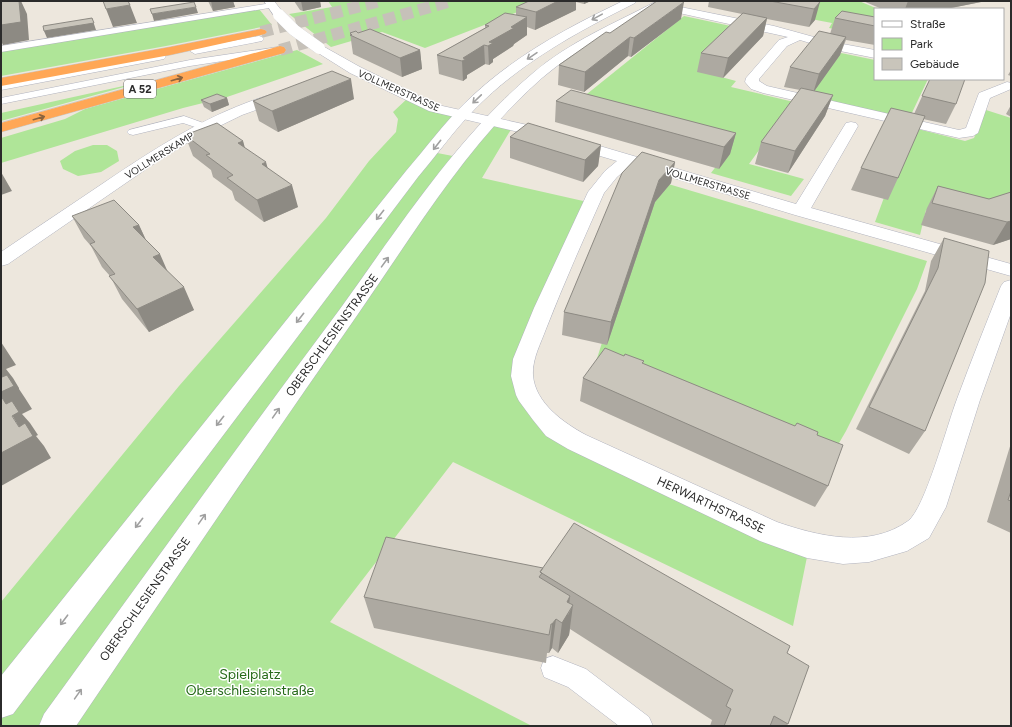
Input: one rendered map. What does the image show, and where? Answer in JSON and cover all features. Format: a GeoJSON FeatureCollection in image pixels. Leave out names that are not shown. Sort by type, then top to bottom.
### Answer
{"type":"FeatureCollection","features":[{"type":"Feature","properties":{"kind":"highway","name":"A 52"},"geometry":{"type":"LineString","coordinates":[[1,82],[260,36]]}},
{"type":"Feature","properties":{"kind":"highway","name":"A 52"},"geometry":{"type":"LineString","coordinates":[[1,128],[280,50]]}},
{"type":"Feature","properties":{"kind":"street"},"geometry":{"type":"LineString","coordinates":[[1,702],[88,588],[412,174],[462,115],[493,84],[537,52],[630,1]]}},
{"type":"Feature","properties":{"kind":"street","name":"VOLLMERSTRASSE"},"geometry":{"type":"LineString","coordinates":[[270,3],[279,15],[294,30],[319,48],[355,70],[428,105],[462,115],[513,125],[801,211],[1011,270]]}},
{"type":"Feature","properties":{"kind":"street"},"geometry":{"type":"LineString","coordinates":[[660,3],[799,36],[830,45],[874,54]]}},
{"type":"Feature","properties":{"kind":"street","name":"OBERSCHLESIENSTRASSE"},"geometry":{"type":"LineString","coordinates":[[56,726],[275,414],[463,152],[490,121],[526,85],[556,61],[586,42],[660,3]]}},
{"type":"Feature","properties":{"kind":"street"},"geometry":{"type":"LineString","coordinates":[[799,36],[783,43],[753,78],[752,82],[756,86],[959,134],[968,133],[973,130],[984,96],[1009,87]]}},
{"type":"Feature","properties":{"kind":"street"},"geometry":{"type":"LineString","coordinates":[[340,75],[355,70]]}},
{"type":"Feature","properties":{"kind":"street"},"geometry":{"type":"LineString","coordinates":[[991,80],[1009,87]]}},
{"type":"Feature","properties":{"kind":"street","name":"VOLLMERSKAMP"},"geometry":{"type":"LineString","coordinates":[[3,256],[146,162],[205,127],[237,112],[296,91]]}},
{"type":"Feature","properties":{"kind":"street"},"geometry":{"type":"LineString","coordinates":[[801,211],[851,126]]}},
{"type":"Feature","properties":{"kind":"street","name":"HERWARTHSTRASSE"},"geometry":{"type":"LineString","coordinates":[[628,159],[611,174],[596,192],[544,308],[524,359],[522,376],[527,395],[541,414],[555,429],[577,442],[770,532],[807,545],[843,551],[868,549],[897,542],[919,529],[933,507],[968,400],[1011,286]]}},
{"type":"Feature","properties":{"kind":"lane"},"geometry":{"type":"LineString","coordinates":[[1,49],[270,3]]}},
{"type":"Feature","properties":{"kind":"lane","name":"A 52"},"geometry":{"type":"LineString","coordinates":[[1,87],[260,36]]}},
{"type":"Feature","properties":{"kind":"lane","name":"A 52"},"geometry":{"type":"LineString","coordinates":[[1,101],[190,63],[280,50]]}},
{"type":"Feature","properties":{"kind":"lane"},"geometry":{"type":"LineString","coordinates":[[133,132],[184,119],[205,127]]}},
{"type":"Feature","properties":{"kind":"lane"},"geometry":{"type":"LineString","coordinates":[[553,668],[577,678],[640,726]]}},
{"type":"Feature","properties":{"kind":"green space"},"geometry":{"type":"Polygon","coordinates":[[[328,1],[546,1],[425,48],[382,32],[331,47],[289,14],[332,7],[328,1]]]}},
{"type":"Feature","properties":{"kind":"green space"},"geometry":{"type":"Polygon","coordinates":[[[715,1],[859,1],[876,8],[874,8],[874,37],[829,28],[832,23],[715,1]]]}},
{"type":"Feature","properties":{"kind":"green space"},"geometry":{"type":"Polygon","coordinates":[[[259,9],[272,25],[1,76],[1,50],[259,9]]]}},
{"type":"Feature","properties":{"kind":"green space"},"geometry":{"type":"Polygon","coordinates":[[[684,16],[740,28],[699,71],[736,81],[731,87],[794,102],[749,164],[804,179],[791,196],[711,173],[724,156],[572,106],[684,16]]]}},
{"type":"Feature","properties":{"kind":"green space"},"geometry":{"type":"Polygon","coordinates":[[[297,50],[323,64],[227,97],[183,108],[1,163],[1,138],[65,119],[85,109],[297,50]]]}},
{"type":"Feature","properties":{"kind":"green space"},"geometry":{"type":"Polygon","coordinates":[[[841,53],[874,60],[874,80],[928,80],[909,119],[807,96],[841,53]]]}},
{"type":"Feature","properties":{"kind":"green space"},"geometry":{"type":"Polygon","coordinates":[[[146,81],[1,121],[1,113],[146,81]]]}},
{"type":"Feature","properties":{"kind":"green space"},"geometry":{"type":"Polygon","coordinates":[[[409,97],[461,115],[1,699],[1,602],[179,386],[326,218],[369,161],[396,132],[398,119],[393,112],[409,97]]]}},
{"type":"Feature","properties":{"kind":"green space"},"geometry":{"type":"Polygon","coordinates":[[[986,110],[1011,118],[1011,208],[926,210],[920,235],[875,222],[910,127],[965,141],[974,138],[986,110]]]}},
{"type":"Feature","properties":{"kind":"green space","name":"Spielplatz Oberschlesienstraße"},"geometry":{"type":"Polygon","coordinates":[[[490,122],[513,126],[482,178],[592,203],[531,337],[535,410],[808,552],[793,626],[453,462],[330,622],[532,726],[59,726],[490,122]]]}},
{"type":"Feature","properties":{"kind":"green space"},"geometry":{"type":"Polygon","coordinates":[[[93,145],[107,145],[117,151],[119,161],[101,172],[78,176],[63,169],[60,161],[75,151],[93,145]]]}},
{"type":"Feature","properties":{"kind":"green space"},"geometry":{"type":"Polygon","coordinates":[[[432,152],[458,157],[53,726],[1,726],[1,706],[432,152]]]}},
{"type":"Feature","properties":{"kind":"green space"},"geometry":{"type":"Polygon","coordinates":[[[665,183],[927,261],[917,289],[846,431],[824,469],[593,371],[647,201],[665,183]]]}},
{"type":"Feature","properties":{"kind":"building"},"geometry":{"type":"Polygon","coordinates":[[[1,1],[19,1],[21,22],[1,25],[1,1]]]}},
{"type":"Feature","properties":{"kind":"building"},"geometry":{"type":"Polygon","coordinates":[[[103,1],[128,1],[130,5],[106,9],[103,1]]]}},
{"type":"Feature","properties":{"kind":"building"},"geometry":{"type":"Polygon","coordinates":[[[529,1],[558,1],[536,12],[516,7],[529,1]]]}},
{"type":"Feature","properties":{"kind":"building"},"geometry":{"type":"Polygon","coordinates":[[[657,1],[684,2],[634,38],[630,37],[585,72],[559,65],[606,32],[610,33],[657,1]]]}},
{"type":"Feature","properties":{"kind":"building"},"geometry":{"type":"Polygon","coordinates":[[[770,1],[815,1],[820,2],[814,9],[770,1]]]}},
{"type":"Feature","properties":{"kind":"building"},"geometry":{"type":"Polygon","coordinates":[[[194,2],[196,7],[152,14],[150,9],[194,2]]]}},
{"type":"Feature","properties":{"kind":"building"},"geometry":{"type":"Polygon","coordinates":[[[842,11],[874,17],[874,26],[835,18],[842,11]]]}},
{"type":"Feature","properties":{"kind":"building"},"geometry":{"type":"Polygon","coordinates":[[[505,13],[527,17],[511,27],[514,28],[489,42],[493,43],[488,46],[484,45],[463,58],[466,59],[462,61],[437,55],[489,26],[485,25],[505,13]]]}},
{"type":"Feature","properties":{"kind":"building"},"geometry":{"type":"Polygon","coordinates":[[[743,13],[767,18],[728,58],[701,53],[743,13]]]}},
{"type":"Feature","properties":{"kind":"building"},"geometry":{"type":"Polygon","coordinates":[[[92,18],[94,23],[44,31],[43,26],[92,18]]]}},
{"type":"Feature","properties":{"kind":"building"},"geometry":{"type":"Polygon","coordinates":[[[370,29],[420,50],[400,58],[350,35],[352,35],[350,33],[356,31],[358,33],[370,29]]]}},
{"type":"Feature","properties":{"kind":"building"},"geometry":{"type":"Polygon","coordinates":[[[819,31],[846,37],[819,74],[790,67],[819,31]]]}},
{"type":"Feature","properties":{"kind":"building"},"geometry":{"type":"Polygon","coordinates":[[[332,71],[351,79],[272,111],[253,101],[332,71]]]}},
{"type":"Feature","properties":{"kind":"building"},"geometry":{"type":"Polygon","coordinates":[[[930,80],[965,80],[956,104],[922,96],[930,80]]]}},
{"type":"Feature","properties":{"kind":"building"},"geometry":{"type":"Polygon","coordinates":[[[801,88],[833,95],[795,151],[761,142],[801,88]]]}},
{"type":"Feature","properties":{"kind":"building"},"geometry":{"type":"Polygon","coordinates":[[[571,90],[736,133],[724,147],[556,101],[571,90]]]}},
{"type":"Feature","properties":{"kind":"building"},"geometry":{"type":"Polygon","coordinates":[[[217,94],[227,98],[210,104],[201,100],[217,94]]]}},
{"type":"Feature","properties":{"kind":"building"},"geometry":{"type":"Polygon","coordinates":[[[891,108],[925,116],[898,178],[861,168],[891,108]]]}},
{"type":"Feature","properties":{"kind":"building"},"geometry":{"type":"Polygon","coordinates":[[[217,123],[243,141],[238,143],[266,162],[262,164],[292,185],[257,200],[227,178],[233,175],[206,155],[210,154],[185,135],[217,123]]]}},
{"type":"Feature","properties":{"kind":"building"},"geometry":{"type":"Polygon","coordinates":[[[528,123],[601,145],[585,160],[510,137],[528,123]]]}},
{"type":"Feature","properties":{"kind":"building"},"geometry":{"type":"Polygon","coordinates":[[[642,152],[675,162],[659,180],[611,322],[564,312],[622,173],[642,152]]]}},
{"type":"Feature","properties":{"kind":"building"},"geometry":{"type":"Polygon","coordinates":[[[938,186],[989,199],[1011,192],[1011,221],[1007,222],[932,203],[938,186]]]}},
{"type":"Feature","properties":{"kind":"building"},"geometry":{"type":"Polygon","coordinates":[[[114,200],[139,225],[133,227],[160,254],[153,257],[184,287],[137,309],[109,276],[115,274],[90,244],[95,242],[72,216],[114,200]]]}},
{"type":"Feature","properties":{"kind":"building"},"geometry":{"type":"Polygon","coordinates":[[[944,238],[989,251],[985,283],[925,431],[869,407],[938,268],[944,238]]]}},
{"type":"Feature","properties":{"kind":"building"},"geometry":{"type":"Polygon","coordinates":[[[605,348],[624,356],[625,354],[644,361],[642,363],[795,426],[797,423],[818,432],[817,435],[843,445],[828,486],[583,378],[605,348]]]}},
{"type":"Feature","properties":{"kind":"building"},"geometry":{"type":"Polygon","coordinates":[[[1,375],[2,377],[7,375],[14,386],[1,392],[1,375]]]}},
{"type":"Feature","properties":{"kind":"building"},"geometry":{"type":"Polygon","coordinates":[[[1,396],[6,404],[12,401],[19,412],[12,416],[19,427],[25,423],[33,436],[1,453],[1,396]]]}},
{"type":"Feature","properties":{"kind":"building"},"geometry":{"type":"Polygon","coordinates":[[[1011,491],[1011,501],[1008,500],[1011,491]]]}},
{"type":"Feature","properties":{"kind":"building"},"geometry":{"type":"Polygon","coordinates":[[[574,523],[790,646],[787,653],[809,666],[788,724],[774,716],[770,726],[724,726],[731,709],[726,706],[733,690],[540,572],[574,523]]]}},
{"type":"Feature","properties":{"kind":"building"},"geometry":{"type":"Polygon","coordinates":[[[386,537],[543,568],[539,577],[570,596],[567,602],[573,605],[562,623],[556,619],[551,624],[549,635],[364,597],[386,537]]]}},
{"type":"Feature","properties":{"kind":"tunnel"},"geometry":{"type":"LineString","coordinates":[[261,32],[380,1]]}},
{"type":"Feature","properties":{"kind":"tunnel"},"geometry":{"type":"LineString","coordinates":[[280,50],[451,1]]}}]}
